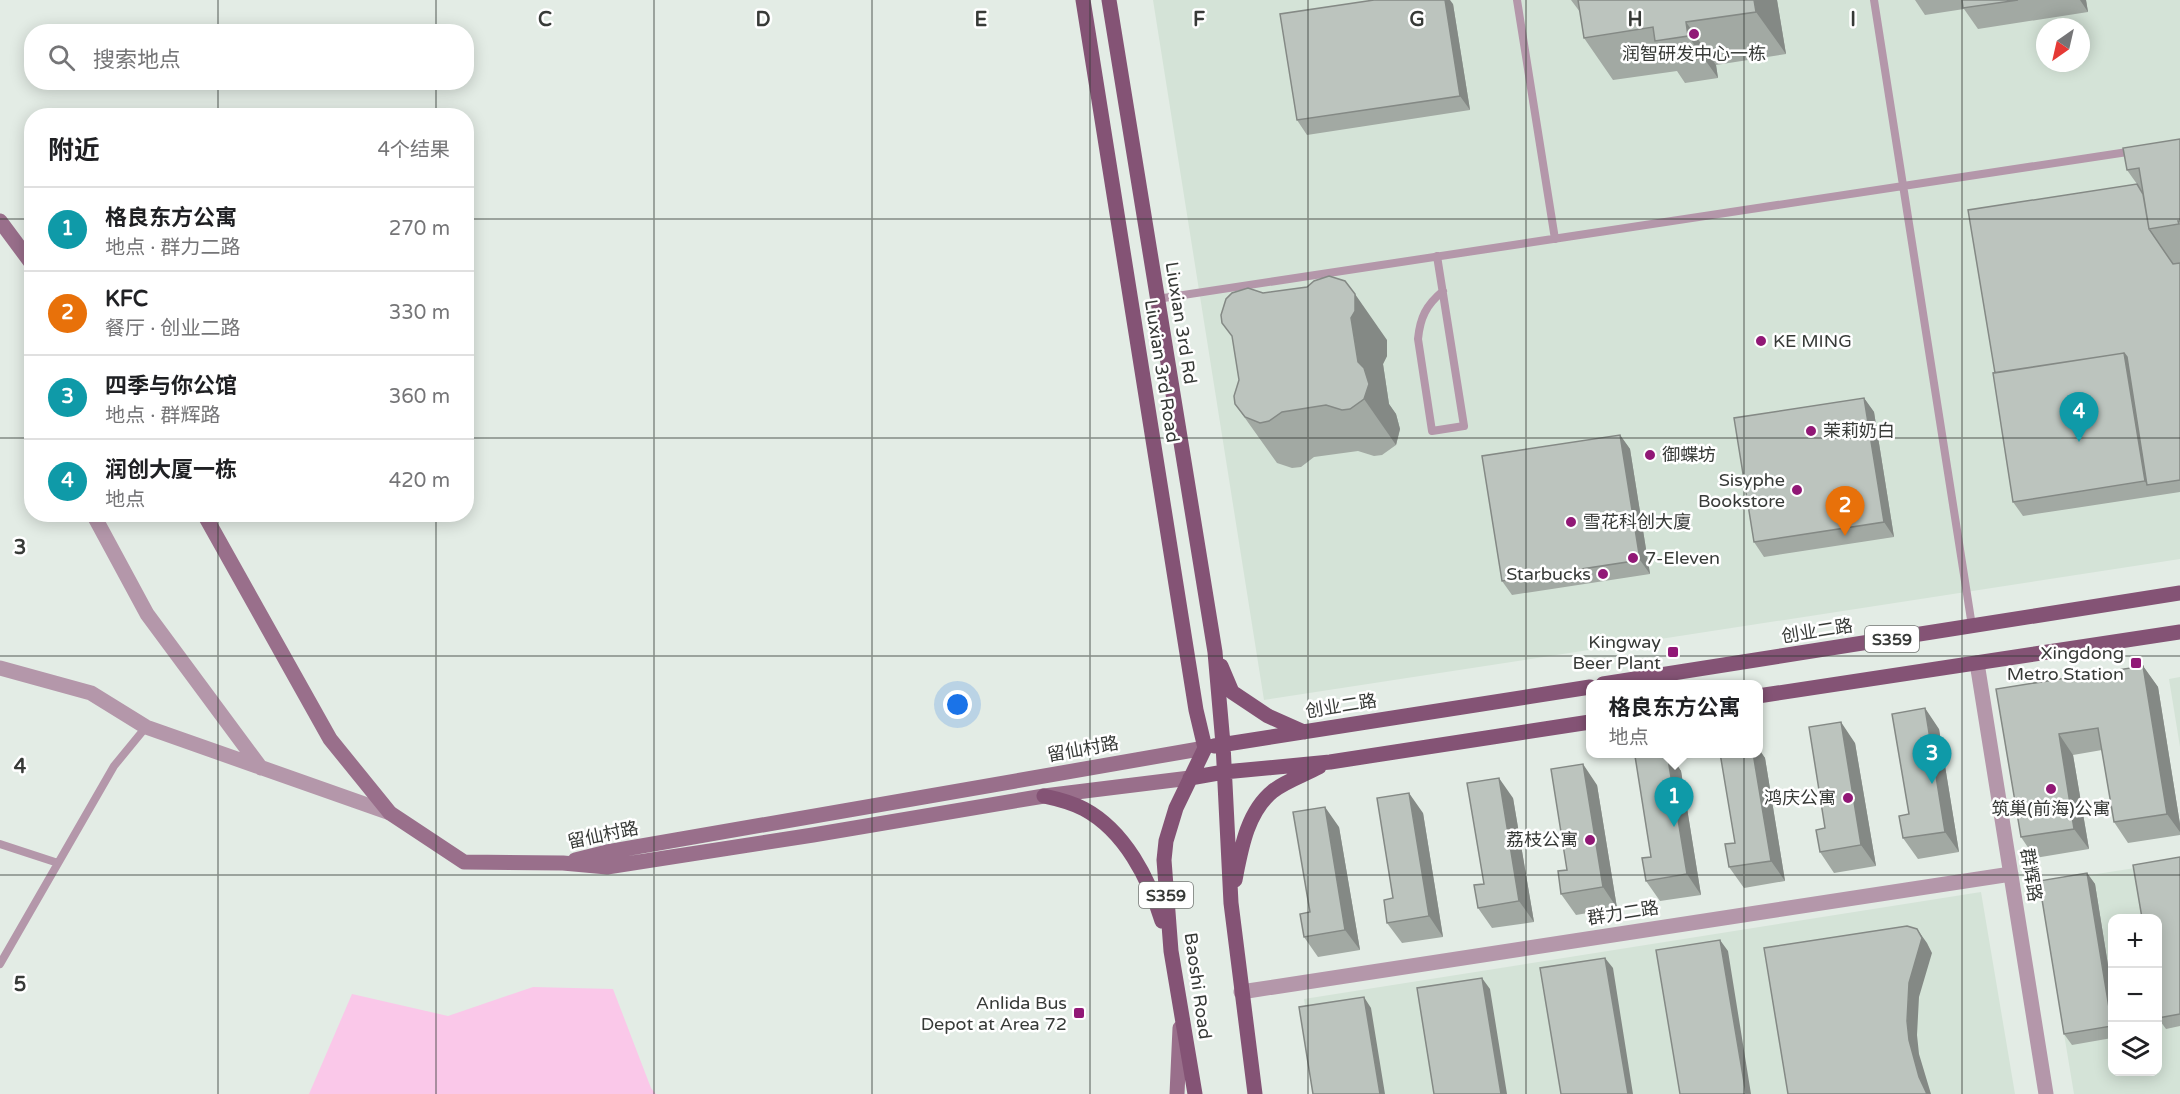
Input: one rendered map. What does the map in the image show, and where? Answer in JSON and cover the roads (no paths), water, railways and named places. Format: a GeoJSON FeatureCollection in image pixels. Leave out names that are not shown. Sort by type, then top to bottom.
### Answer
{"type":"FeatureCollection","features":[{"type":"Feature","properties":{"kind":"main road","name":"Liuxian 3rd Road"},"geometry":{"type":"LineString","coordinates":[[1083,0],[1194,698],[1206,748]]}},
{"type":"Feature","properties":{"kind":"main road","name":"Liuxian 3rd Rd"},"geometry":{"type":"LineString","coordinates":[[1109,0],[1215,652]]}},
{"type":"Feature","properties":{"kind":"main road","name":"创业二路"},"geometry":{"type":"LineString","coordinates":[[1628,680],[2180,593]]}},
{"type":"Feature","properties":{"kind":"main road","name":"S359"},"geometry":{"type":"LineString","coordinates":[[1763,695],[2180,632]]}},
{"type":"Feature","properties":{"kind":"main road"},"geometry":{"type":"LineString","coordinates":[[1215,652],[1232,692],[1268,716],[1304,732]]}},
{"type":"Feature","properties":{"kind":"main road"},"geometry":{"type":"LineString","coordinates":[[1215,652],[1223,744],[1231,903],[1255,1094]]}},
{"type":"Feature","properties":{"kind":"main road","name":"创业二路"},"geometry":{"type":"LineString","coordinates":[[1206,748],[1586,688]]}},
{"type":"Feature","properties":{"kind":"main road"},"geometry":{"type":"LineString","coordinates":[[1190,778],[1224,772],[1330,762],[1586,723]]}},
{"type":"Feature","properties":{"kind":"main road","name":"Baoshi Road"},"geometry":{"type":"LineString","coordinates":[[1195,1094],[1171,951],[1164,877],[1166,842],[1176,808],[1206,748]]}},
{"type":"Feature","properties":{"kind":"main road"},"geometry":{"type":"LineString","coordinates":[[1231,903],[1241,848],[1261,804],[1281,786],[1330,762]]}},
{"type":"Feature","properties":{"kind":"main road"},"geometry":{"type":"LineString","coordinates":[[1044,795],[1083,808],[1098,818],[1118,837],[1136,862],[1158,906],[1171,951]]}},
{"type":"Feature","properties":{"kind":"street"},"geometry":{"type":"LineString","coordinates":[[0,221],[24,253]]}},
{"type":"Feature","properties":{"kind":"street"},"geometry":{"type":"LineString","coordinates":[[97,522],[147,614],[261,768]]}},
{"type":"Feature","properties":{"kind":"street"},"geometry":{"type":"LineString","coordinates":[[208,522],[330,739],[390,813]]}},
{"type":"Feature","properties":{"kind":"street","name":"群辉路"},"geometry":{"type":"LineString","coordinates":[[1977,663],[2046,1094]]}},
{"type":"Feature","properties":{"kind":"street"},"geometry":{"type":"LineString","coordinates":[[0,668],[91,693],[146,727],[390,813],[464,862],[563,863]]}},
{"type":"Feature","properties":{"kind":"street","name":"留仙村路"},"geometry":{"type":"LineString","coordinates":[[563,863],[607,852],[1206,748]]}},
{"type":"Feature","properties":{"kind":"street","name":"留仙村路"},"geometry":{"type":"LineString","coordinates":[[563,863],[607,867],[813,835],[1044,795],[1190,778]]}},
{"type":"Feature","properties":{"kind":"street","name":"群力二路"},"geometry":{"type":"LineString","coordinates":[[1241,992],[2011,873]]}},
{"type":"Feature","properties":{"kind":"street"},"geometry":{"type":"LineString","coordinates":[[1177,1094],[1181,1016]]}},
{"type":"Feature","properties":{"kind":"street"},"geometry":{"type":"LineString","coordinates":[[1245,1019],[1262,1094]]}},
{"type":"Feature","properties":{"kind":"lane"},"geometry":{"type":"LineString","coordinates":[[1517,0],[1555,239]]}},
{"type":"Feature","properties":{"kind":"lane"},"geometry":{"type":"LineString","coordinates":[[1874,0],[1972,626]]}},
{"type":"Feature","properties":{"kind":"lane"},"geometry":{"type":"LineString","coordinates":[[1157,299],[2145,149]]}},
{"type":"Feature","properties":{"kind":"lane"},"geometry":{"type":"LineString","coordinates":[[1437,256],[1443,291],[1464,426],[1432,431],[1418,339],[1419,325],[1432,300],[1443,291]]}},
{"type":"Feature","properties":{"kind":"lane"},"geometry":{"type":"LineString","coordinates":[[0,964],[114,766],[146,727]]}},
{"type":"Feature","properties":{"kind":"lane"},"geometry":{"type":"LineString","coordinates":[[0,844],[58,863]]}},
{"type":"Feature","properties":{"kind":"place","name":"润智研发中心一栋"},"geometry":{"type":"Point","coordinates":[1694,34]}},
{"type":"Feature","properties":{"kind":"place","name":"KE MING"},"geometry":{"type":"Point","coordinates":[1761,341]}},
{"type":"Feature","properties":{"kind":"place","name":"茉莉奶白"},"geometry":{"type":"Point","coordinates":[1811,431]}},
{"type":"Feature","properties":{"kind":"place","name":"润创大厦一栋"},"geometry":{"type":"Point","coordinates":[2079,442]}},
{"type":"Feature","properties":{"kind":"place","name":"御蝶坊"},"geometry":{"type":"Point","coordinates":[1650,455]}},
{"type":"Feature","properties":{"kind":"place","name":"Sisyphe Bookstore"},"geometry":{"type":"Point","coordinates":[1797,490]}},
{"type":"Feature","properties":{"kind":"place","name":"雪花科创大廈"},"geometry":{"type":"Point","coordinates":[1571,522]}},
{"type":"Feature","properties":{"kind":"place","name":"KFC"},"geometry":{"type":"Point","coordinates":[1845,536]}},
{"type":"Feature","properties":{"kind":"place","name":"7-Eleven"},"geometry":{"type":"Point","coordinates":[1633,558]}},
{"type":"Feature","properties":{"kind":"place","name":"Starbucks"},"geometry":{"type":"Point","coordinates":[1603,574]}},
{"type":"Feature","properties":{"kind":"place","name":"Kingway Beer Plant"},"geometry":{"type":"Point","coordinates":[1673,652]}},
{"type":"Feature","properties":{"kind":"place","name":"Xingdong Metro Station"},"geometry":{"type":"Point","coordinates":[2136,663]}},
{"type":"Feature","properties":{"kind":"place","name":"四季与你公馆"},"geometry":{"type":"Point","coordinates":[1932,784]}},
{"type":"Feature","properties":{"kind":"place","name":"筑巢(前海)公寓"},"geometry":{"type":"Point","coordinates":[2051,789]}},
{"type":"Feature","properties":{"kind":"place","name":"鸿庆公寓"},"geometry":{"type":"Point","coordinates":[1848,798]}},
{"type":"Feature","properties":{"kind":"place","name":"格良东方公寓"},"geometry":{"type":"Point","coordinates":[1674,827]}},
{"type":"Feature","properties":{"kind":"place","name":"荔枝公寓"},"geometry":{"type":"Point","coordinates":[1590,840]}},
{"type":"Feature","properties":{"kind":"place","name":"Anlida Bus Depot at Area 72"},"geometry":{"type":"Point","coordinates":[1079,1013]}}]}
